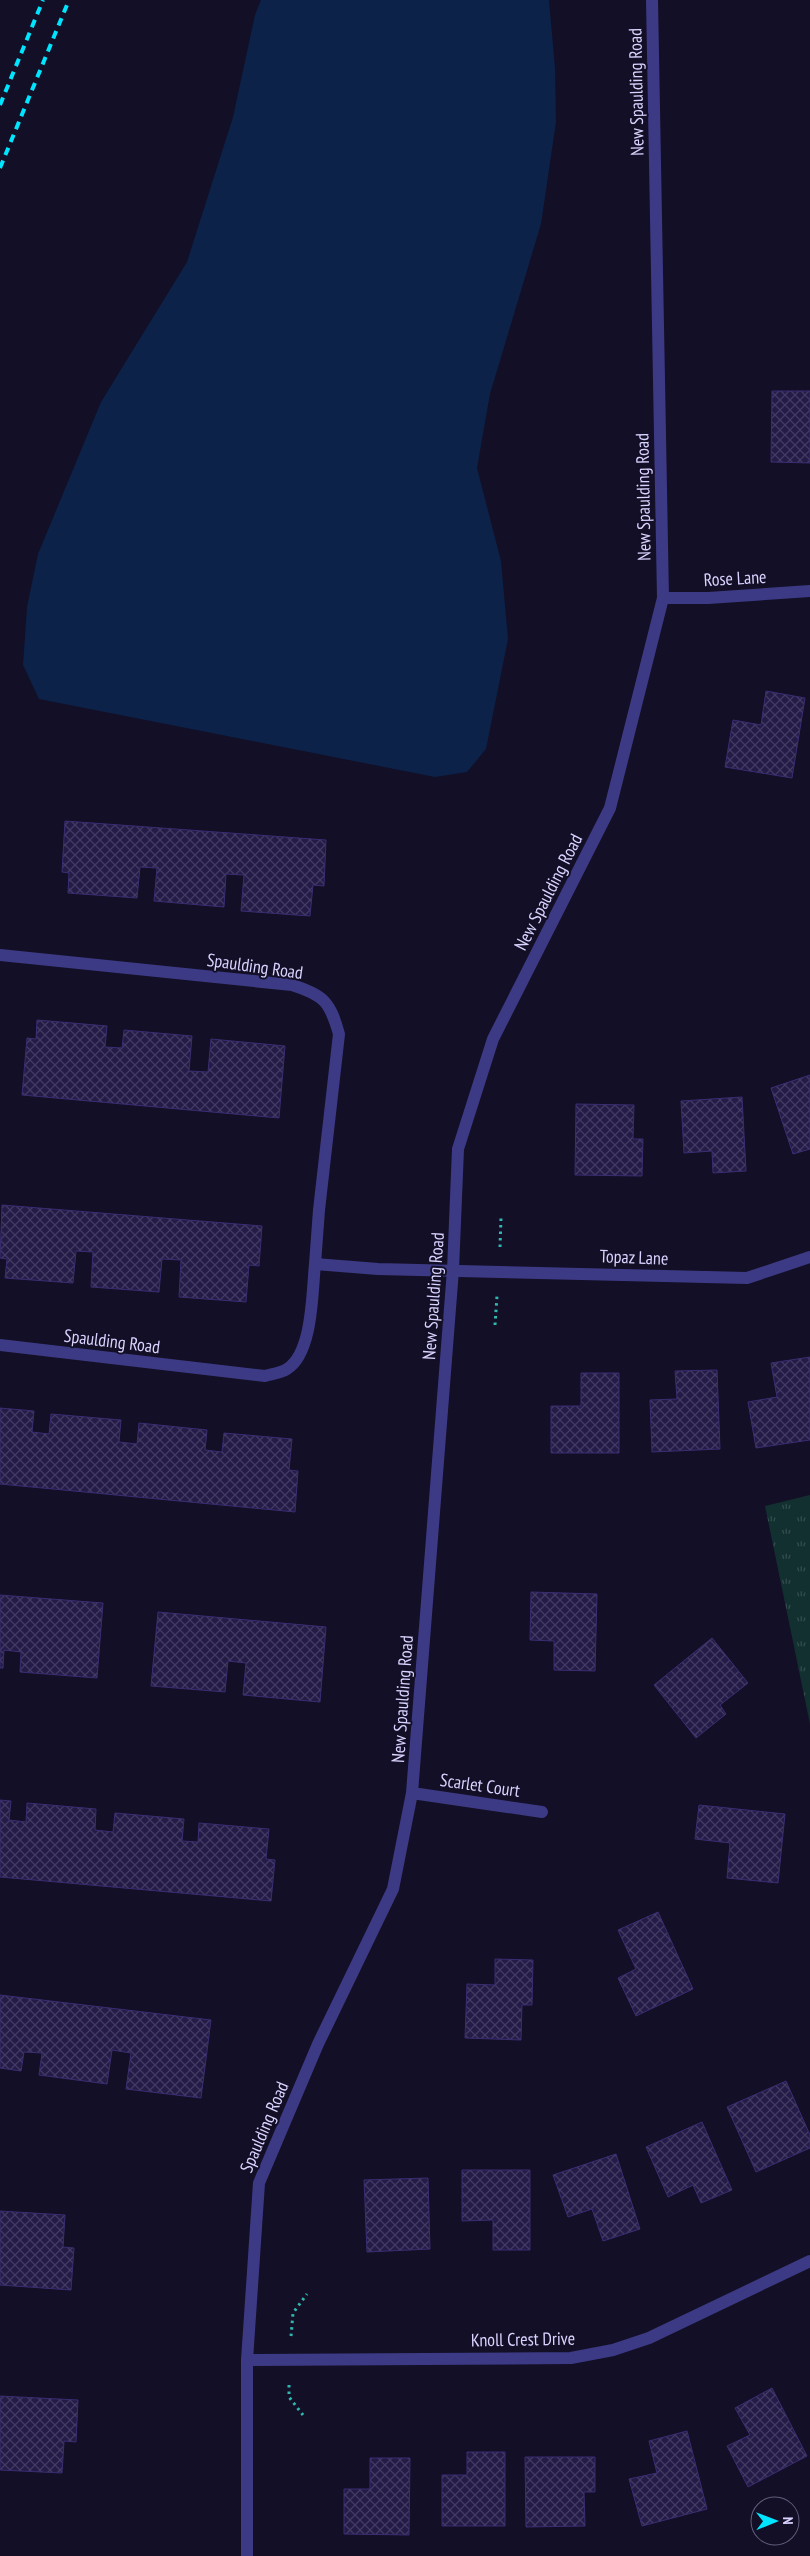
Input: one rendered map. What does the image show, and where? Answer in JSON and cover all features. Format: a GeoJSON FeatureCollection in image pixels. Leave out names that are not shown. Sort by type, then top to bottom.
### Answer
{"type":"FeatureCollection","features":[{"type":"Feature","properties":{"kind":"street","name":"New Spaulding Road"},"geometry":{"type":"LineString","coordinates":[[412,1793],[453,1270],[458,1149],[493,1039],[610,808],[663,598],[652,0]]}},
{"type":"Feature","properties":{"kind":"street","name":"Rose Lane"},"geometry":{"type":"LineString","coordinates":[[663,598],[708,598],[810,591]]}},
{"type":"Feature","properties":{"kind":"street","name":"Spaulding Road"},"geometry":{"type":"LineString","coordinates":[[0,954],[292,985],[316,993],[333,1011],[340,1034],[306,1342],[299,1358],[287,1370],[265,1376],[0,1345]]}},
{"type":"Feature","properties":{"kind":"street","name":"Topaz Lane"},"geometry":{"type":"LineString","coordinates":[[453,1270],[747,1278],[810,1256]]}},
{"type":"Feature","properties":{"kind":"street"},"geometry":{"type":"LineString","coordinates":[[315,1264],[378,1269],[453,1270]]}},
{"type":"Feature","properties":{"kind":"street","name":"Spaulding Road"},"geometry":{"type":"LineString","coordinates":[[247,2556],[247,2360],[259,2183],[318,2044],[393,1889],[412,1793]]}},
{"type":"Feature","properties":{"kind":"street","name":"Scarlet Court"},"geometry":{"type":"LineString","coordinates":[[412,1793],[542,1812]]}},
{"type":"Feature","properties":{"kind":"street","name":"Knoll Crest Drive"},"geometry":{"type":"LineString","coordinates":[[247,2360],[571,2358],[613,2350],[649,2338],[810,2261]]}},
{"type":"Feature","properties":{"kind":"green space"},"geometry":{"type":"Polygon","coordinates":[[[810,1495],[810,1724],[765,1506],[810,1495]]]}},
{"type":"Feature","properties":{"kind":"water"},"geometry":{"type":"Polygon","coordinates":[[[261,0],[549,0],[555,68],[556,122],[541,224],[490,394],[477,468],[501,561],[508,639],[486,749],[467,772],[435,777],[39,699],[23,665],[27,607],[38,554],[101,402],[187,262],[233,117],[255,15],[261,0]]]}},
{"type":"Feature","properties":{"kind":"building"},"geometry":{"type":"Polygon","coordinates":[[[772,391],[810,391],[810,463],[771,462],[772,391]]]}},
{"type":"Feature","properties":{"kind":"building"},"geometry":{"type":"Polygon","coordinates":[[[766,691],[805,698],[792,778],[725,767],[733,720],[761,725],[766,691]]]}},
{"type":"Feature","properties":{"kind":"building"},"geometry":{"type":"Polygon","coordinates":[[[65,821],[326,840],[324,886],[313,885],[310,916],[241,911],[244,875],[226,874],[224,907],[154,901],[157,868],[140,867],[137,898],[68,893],[69,873],[62,872],[65,821]]]}},
{"type":"Feature","properties":{"kind":"building"},"geometry":{"type":"Polygon","coordinates":[[[37,1020],[107,1026],[105,1047],[122,1048],[124,1030],[192,1036],[189,1071],[208,1072],[211,1039],[285,1046],[279,1118],[22,1095],[27,1038],[36,1039],[37,1020]]]}},
{"type":"Feature","properties":{"kind":"building"},"geometry":{"type":"Polygon","coordinates":[[[810,1075],[810,1149],[793,1154],[771,1088],[810,1075]]]}},
{"type":"Feature","properties":{"kind":"building"},"geometry":{"type":"Polygon","coordinates":[[[742,1097],[746,1171],[713,1173],[712,1151],[684,1153],[681,1101],[742,1097]]]}},
{"type":"Feature","properties":{"kind":"building"},"geometry":{"type":"Polygon","coordinates":[[[576,1104],[634,1105],[633,1139],[643,1139],[642,1176],[575,1175],[576,1104]]]}},
{"type":"Feature","properties":{"kind":"building"},"geometry":{"type":"Polygon","coordinates":[[[2,1205],[262,1226],[259,1266],[249,1265],[246,1302],[179,1297],[181,1260],[162,1259],[159,1292],[91,1287],[93,1252],[76,1251],[73,1283],[5,1278],[7,1259],[0,1258],[2,1205]]]}},
{"type":"Feature","properties":{"kind":"building"},"geometry":{"type":"Polygon","coordinates":[[[810,1357],[810,1440],[756,1448],[748,1402],[777,1397],[771,1363],[810,1357]]]}},
{"type":"Feature","properties":{"kind":"building"},"geometry":{"type":"Polygon","coordinates":[[[717,1370],[720,1449],[652,1452],[650,1400],[677,1399],[675,1371],[717,1370]]]}},
{"type":"Feature","properties":{"kind":"building"},"geometry":{"type":"Polygon","coordinates":[[[581,1373],[619,1373],[619,1453],[551,1453],[551,1406],[581,1406],[581,1373]]]}},
{"type":"Feature","properties":{"kind":"building"},"geometry":{"type":"Polygon","coordinates":[[[0,1408],[34,1411],[32,1432],[49,1434],[51,1414],[121,1420],[119,1442],[137,1444],[139,1423],[207,1430],[205,1450],[222,1452],[224,1433],[292,1439],[289,1470],[298,1471],[295,1512],[0,1484],[0,1408]]]}},
{"type":"Feature","properties":{"kind":"building"},"geometry":{"type":"Polygon","coordinates":[[[531,1592],[597,1594],[595,1671],[554,1670],[554,1641],[530,1640],[531,1592]]]}},
{"type":"Feature","properties":{"kind":"building"},"geometry":{"type":"Polygon","coordinates":[[[0,1595],[103,1603],[97,1678],[20,1672],[21,1652],[4,1650],[3,1668],[0,1668],[0,1595]]]}},
{"type":"Feature","properties":{"kind":"building"},"geometry":{"type":"Polygon","coordinates":[[[158,1612],[326,1627],[320,1702],[243,1695],[246,1663],[228,1661],[225,1692],[151,1686],[158,1612]]]}},
{"type":"Feature","properties":{"kind":"building"},"geometry":{"type":"Polygon","coordinates":[[[712,1638],[748,1683],[720,1705],[726,1714],[696,1738],[654,1685],[712,1638]]]}},
{"type":"Feature","properties":{"kind":"building"},"geometry":{"type":"Polygon","coordinates":[[[0,1800],[11,1801],[9,1820],[26,1822],[27,1803],[96,1809],[95,1830],[113,1832],[115,1813],[184,1819],[182,1841],[198,1842],[199,1823],[269,1829],[266,1859],[275,1860],[271,1901],[0,1877],[0,1800]]]}},
{"type":"Feature","properties":{"kind":"building"},"geometry":{"type":"Polygon","coordinates":[[[699,1805],[785,1814],[778,1883],[727,1878],[730,1843],[695,1839],[699,1805]]]}},
{"type":"Feature","properties":{"kind":"building"},"geometry":{"type":"Polygon","coordinates":[[[658,1912],[693,1989],[636,2016],[618,1978],[636,1969],[618,1930],[658,1912]]]}},
{"type":"Feature","properties":{"kind":"building"},"geometry":{"type":"Polygon","coordinates":[[[495,1959],[533,1960],[532,2005],[522,2005],[521,2040],[465,2038],[467,1984],[495,1985],[495,1959]]]}},
{"type":"Feature","properties":{"kind":"building"},"geometry":{"type":"Polygon","coordinates":[[[0,1995],[211,2020],[201,2098],[126,2089],[131,2053],[112,2050],[107,2084],[39,2075],[42,2053],[24,2052],[21,2071],[0,2068],[0,1995]]]}},
{"type":"Feature","properties":{"kind":"building"},"geometry":{"type":"Polygon","coordinates":[[[786,2081],[810,2135],[810,2148],[756,2172],[727,2107],[786,2081]]]}},
{"type":"Feature","properties":{"kind":"building"},"geometry":{"type":"Polygon","coordinates":[[[702,2122],[732,2190],[701,2203],[693,2185],[668,2197],[646,2147],[702,2122]]]}},
{"type":"Feature","properties":{"kind":"building"},"geometry":{"type":"Polygon","coordinates":[[[616,2154],[640,2229],[603,2241],[592,2209],[568,2217],[553,2175],[616,2154]]]}},
{"type":"Feature","properties":{"kind":"building"},"geometry":{"type":"Polygon","coordinates":[[[462,2170],[530,2170],[530,2250],[493,2250],[493,2220],[462,2221],[462,2170]]]}},
{"type":"Feature","properties":{"kind":"building"},"geometry":{"type":"Polygon","coordinates":[[[428,2178],[430,2249],[367,2252],[364,2180],[428,2178]]]}},
{"type":"Feature","properties":{"kind":"building"},"geometry":{"type":"Polygon","coordinates":[[[0,2211],[65,2215],[63,2247],[74,2248],[71,2290],[0,2285],[0,2211]]]}},
{"type":"Feature","properties":{"kind":"building"},"geometry":{"type":"Polygon","coordinates":[[[772,2388],[807,2456],[748,2487],[727,2446],[750,2435],[735,2408],[772,2388]]]}},
{"type":"Feature","properties":{"kind":"building"},"geometry":{"type":"Polygon","coordinates":[[[0,2396],[78,2400],[76,2442],[64,2441],[62,2473],[0,2470],[0,2396]]]}},
{"type":"Feature","properties":{"kind":"building"},"geometry":{"type":"Polygon","coordinates":[[[687,2431],[707,2509],[642,2526],[629,2479],[657,2473],[649,2441],[687,2431]]]}},
{"type":"Feature","properties":{"kind":"building"},"geometry":{"type":"Polygon","coordinates":[[[467,2452],[505,2452],[505,2526],[442,2526],[442,2475],[467,2475],[467,2452]]]}},
{"type":"Feature","properties":{"kind":"building"},"geometry":{"type":"Polygon","coordinates":[[[525,2457],[595,2457],[595,2492],[584,2492],[585,2526],[526,2527],[525,2457]]]}},
{"type":"Feature","properties":{"kind":"building"},"geometry":{"type":"Polygon","coordinates":[[[370,2458],[410,2458],[409,2535],[344,2534],[344,2489],[370,2489],[370,2458]]]}},
{"type":"Feature","properties":{"kind":"railway"},"geometry":{"type":"LineString","coordinates":[[0,105],[43,0]]}},
{"type":"Feature","properties":{"kind":"railway"},"geometry":{"type":"LineString","coordinates":[[0,168],[69,0]]}}]}
